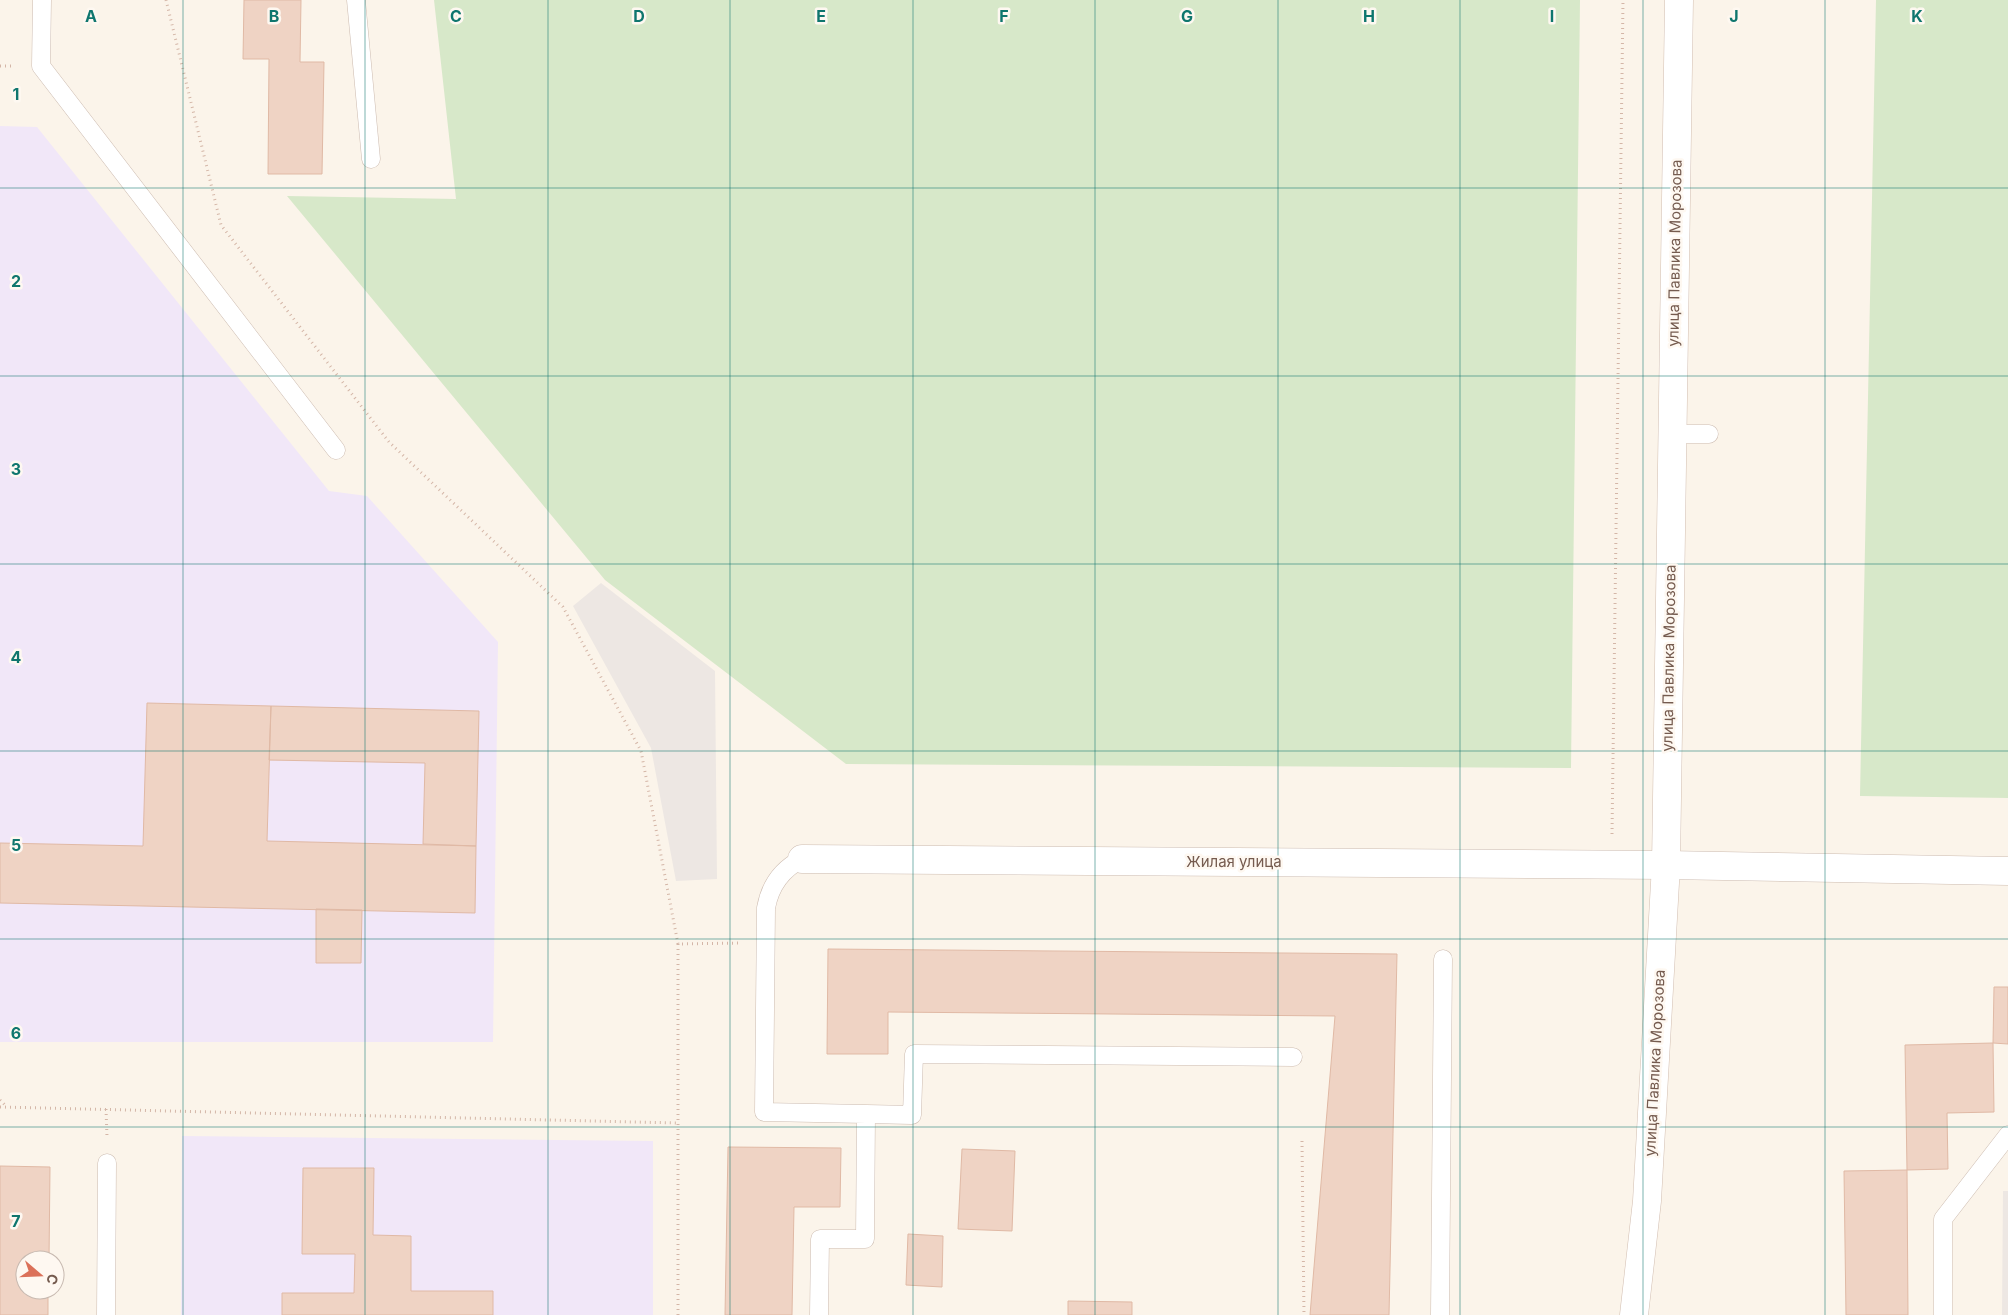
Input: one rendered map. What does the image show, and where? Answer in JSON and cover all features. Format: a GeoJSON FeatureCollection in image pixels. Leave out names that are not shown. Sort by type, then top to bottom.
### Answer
{"type":"FeatureCollection","features":[{"type":"Feature","properties":{"kind":"street","name":"улица Павлика Морозова"},"geometry":{"type":"LineString","coordinates":[[1634,1315],[1647,1201],[1666,866],[1679,0]]}},
{"type":"Feature","properties":{"kind":"street","name":"Жилая улица"},"geometry":{"type":"LineString","coordinates":[[802,859],[1612,865],[2008,871]]}},
{"type":"Feature","properties":{"kind":"lane"},"geometry":{"type":"LineString","coordinates":[[42,0],[41,66],[336,450]]}},
{"type":"Feature","properties":{"kind":"lane"},"geometry":{"type":"LineString","coordinates":[[356,0],[370,159]]}},
{"type":"Feature","properties":{"kind":"lane"},"geometry":{"type":"LineString","coordinates":[[1673,434],[1709,434]]}},
{"type":"Feature","properties":{"kind":"lane"},"geometry":{"type":"LineString","coordinates":[[802,859],[784,872],[770,891],[766,908],[764,943],[764,1112],[912,1115],[914,1054],[1293,1057]]}},
{"type":"Feature","properties":{"kind":"lane"},"geometry":{"type":"LineString","coordinates":[[1440,1315],[1443,959]]}},
{"type":"Feature","properties":{"kind":"lane"},"geometry":{"type":"LineString","coordinates":[[819,1315],[820,1239],[865,1239],[866,1114]]}},
{"type":"Feature","properties":{"kind":"lane"},"geometry":{"type":"LineString","coordinates":[[1943,1315],[1943,1219],[2008,1135]]}},
{"type":"Feature","properties":{"kind":"lane"},"geometry":{"type":"LineString","coordinates":[[106,1315],[107,1162]]}},
{"type":"Feature","properties":{"kind":"path"},"geometry":{"type":"LineString","coordinates":[[166,0],[221,225],[389,442],[563,607],[641,751],[678,944],[678,1315]]}},
{"type":"Feature","properties":{"kind":"path"},"geometry":{"type":"LineString","coordinates":[[1612,865],[1623,0]]}},
{"type":"Feature","properties":{"kind":"path"},"geometry":{"type":"LineString","coordinates":[[678,944],[764,943]]}},
{"type":"Feature","properties":{"kind":"path"},"geometry":{"type":"LineString","coordinates":[[0,1100],[7,1107]]}},
{"type":"Feature","properties":{"kind":"path"},"geometry":{"type":"LineString","coordinates":[[0,1107],[677,1123]]}},
{"type":"Feature","properties":{"kind":"path"},"geometry":{"type":"LineString","coordinates":[[1302,1142],[1304,1315]]}},
{"type":"Feature","properties":{"kind":"shaded area"},"geometry":{"type":"Polygon","coordinates":[[[0,126],[37,127],[329,491],[367,496],[498,642],[493,1042],[0,1042],[0,126]]]}},
{"type":"Feature","properties":{"kind":"shaded area"},"geometry":{"type":"Polygon","coordinates":[[[601,583],[715,671],[717,879],[676,881],[651,748],[573,606],[601,583]]]}},
{"type":"Feature","properties":{"kind":"shaded area"},"geometry":{"type":"Polygon","coordinates":[[[182,1136],[653,1141],[653,1315],[181,1315],[182,1136]]]}},
{"type":"Feature","properties":{"kind":"shaded area"},"geometry":{"type":"Polygon","coordinates":[[[2003,1191],[2008,1191],[2008,1315],[2002,1315],[2003,1191]]]}},
{"type":"Feature","properties":{"kind":"green space"},"geometry":{"type":"Polygon","coordinates":[[[434,0],[1580,0],[1571,768],[846,764],[605,580],[287,196],[456,199],[434,0]]]}},
{"type":"Feature","properties":{"kind":"green space"},"geometry":{"type":"Polygon","coordinates":[[[1876,0],[2008,0],[2008,798],[1860,796],[1876,0]]]}},
{"type":"Feature","properties":{"kind":"building"},"geometry":{"type":"Polygon","coordinates":[[[244,0],[301,0],[300,62],[324,62],[322,174],[268,174],[269,59],[243,59],[244,0]]]}},
{"type":"Feature","properties":{"kind":"building"},"geometry":{"type":"Polygon","coordinates":[[[147,703],[271,706],[267,841],[476,846],[475,913],[0,903],[0,843],[143,846],[147,703]]]}},
{"type":"Feature","properties":{"kind":"building"},"geometry":{"type":"Polygon","coordinates":[[[271,706],[479,711],[476,846],[423,844],[425,763],[269,760],[271,706]]]}},
{"type":"Feature","properties":{"kind":"building"},"geometry":{"type":"Polygon","coordinates":[[[316,909],[362,910],[361,963],[316,963],[316,909]]]}},
{"type":"Feature","properties":{"kind":"building"},"geometry":{"type":"Polygon","coordinates":[[[828,949],[1397,954],[1389,1315],[1310,1315],[1335,1016],[888,1012],[888,1054],[827,1054],[828,949]]]}},
{"type":"Feature","properties":{"kind":"building"},"geometry":{"type":"Polygon","coordinates":[[[1994,987],[2008,987],[2008,1044],[1993,1043],[1994,987]]]}},
{"type":"Feature","properties":{"kind":"building"},"geometry":{"type":"Polygon","coordinates":[[[1993,1043],[1994,1112],[1947,1113],[1948,1169],[1907,1170],[1905,1045],[1993,1043]]]}},
{"type":"Feature","properties":{"kind":"building"},"geometry":{"type":"Polygon","coordinates":[[[728,1147],[841,1148],[840,1207],[794,1207],[792,1315],[725,1315],[728,1147]]]}},
{"type":"Feature","properties":{"kind":"building"},"geometry":{"type":"Polygon","coordinates":[[[962,1149],[1015,1151],[1012,1231],[958,1229],[962,1149]]]}},
{"type":"Feature","properties":{"kind":"building"},"geometry":{"type":"Polygon","coordinates":[[[0,1166],[50,1167],[49,1250],[15,1250],[15,1300],[48,1300],[48,1315],[0,1315],[0,1166]]]}},
{"type":"Feature","properties":{"kind":"building"},"geometry":{"type":"Polygon","coordinates":[[[303,1168],[374,1168],[373,1235],[411,1236],[411,1291],[493,1291],[493,1315],[282,1315],[282,1293],[354,1293],[355,1254],[302,1254],[303,1168]]]}},
{"type":"Feature","properties":{"kind":"building"},"geometry":{"type":"Polygon","coordinates":[[[1907,1170],[1908,1315],[1846,1315],[1844,1171],[1907,1170]]]}},
{"type":"Feature","properties":{"kind":"building"},"geometry":{"type":"Polygon","coordinates":[[[908,1234],[943,1236],[942,1287],[906,1285],[908,1234]]]}},
{"type":"Feature","properties":{"kind":"building"},"geometry":{"type":"Polygon","coordinates":[[[1068,1301],[1132,1302],[1132,1315],[1068,1315],[1068,1301]]]}}]}
